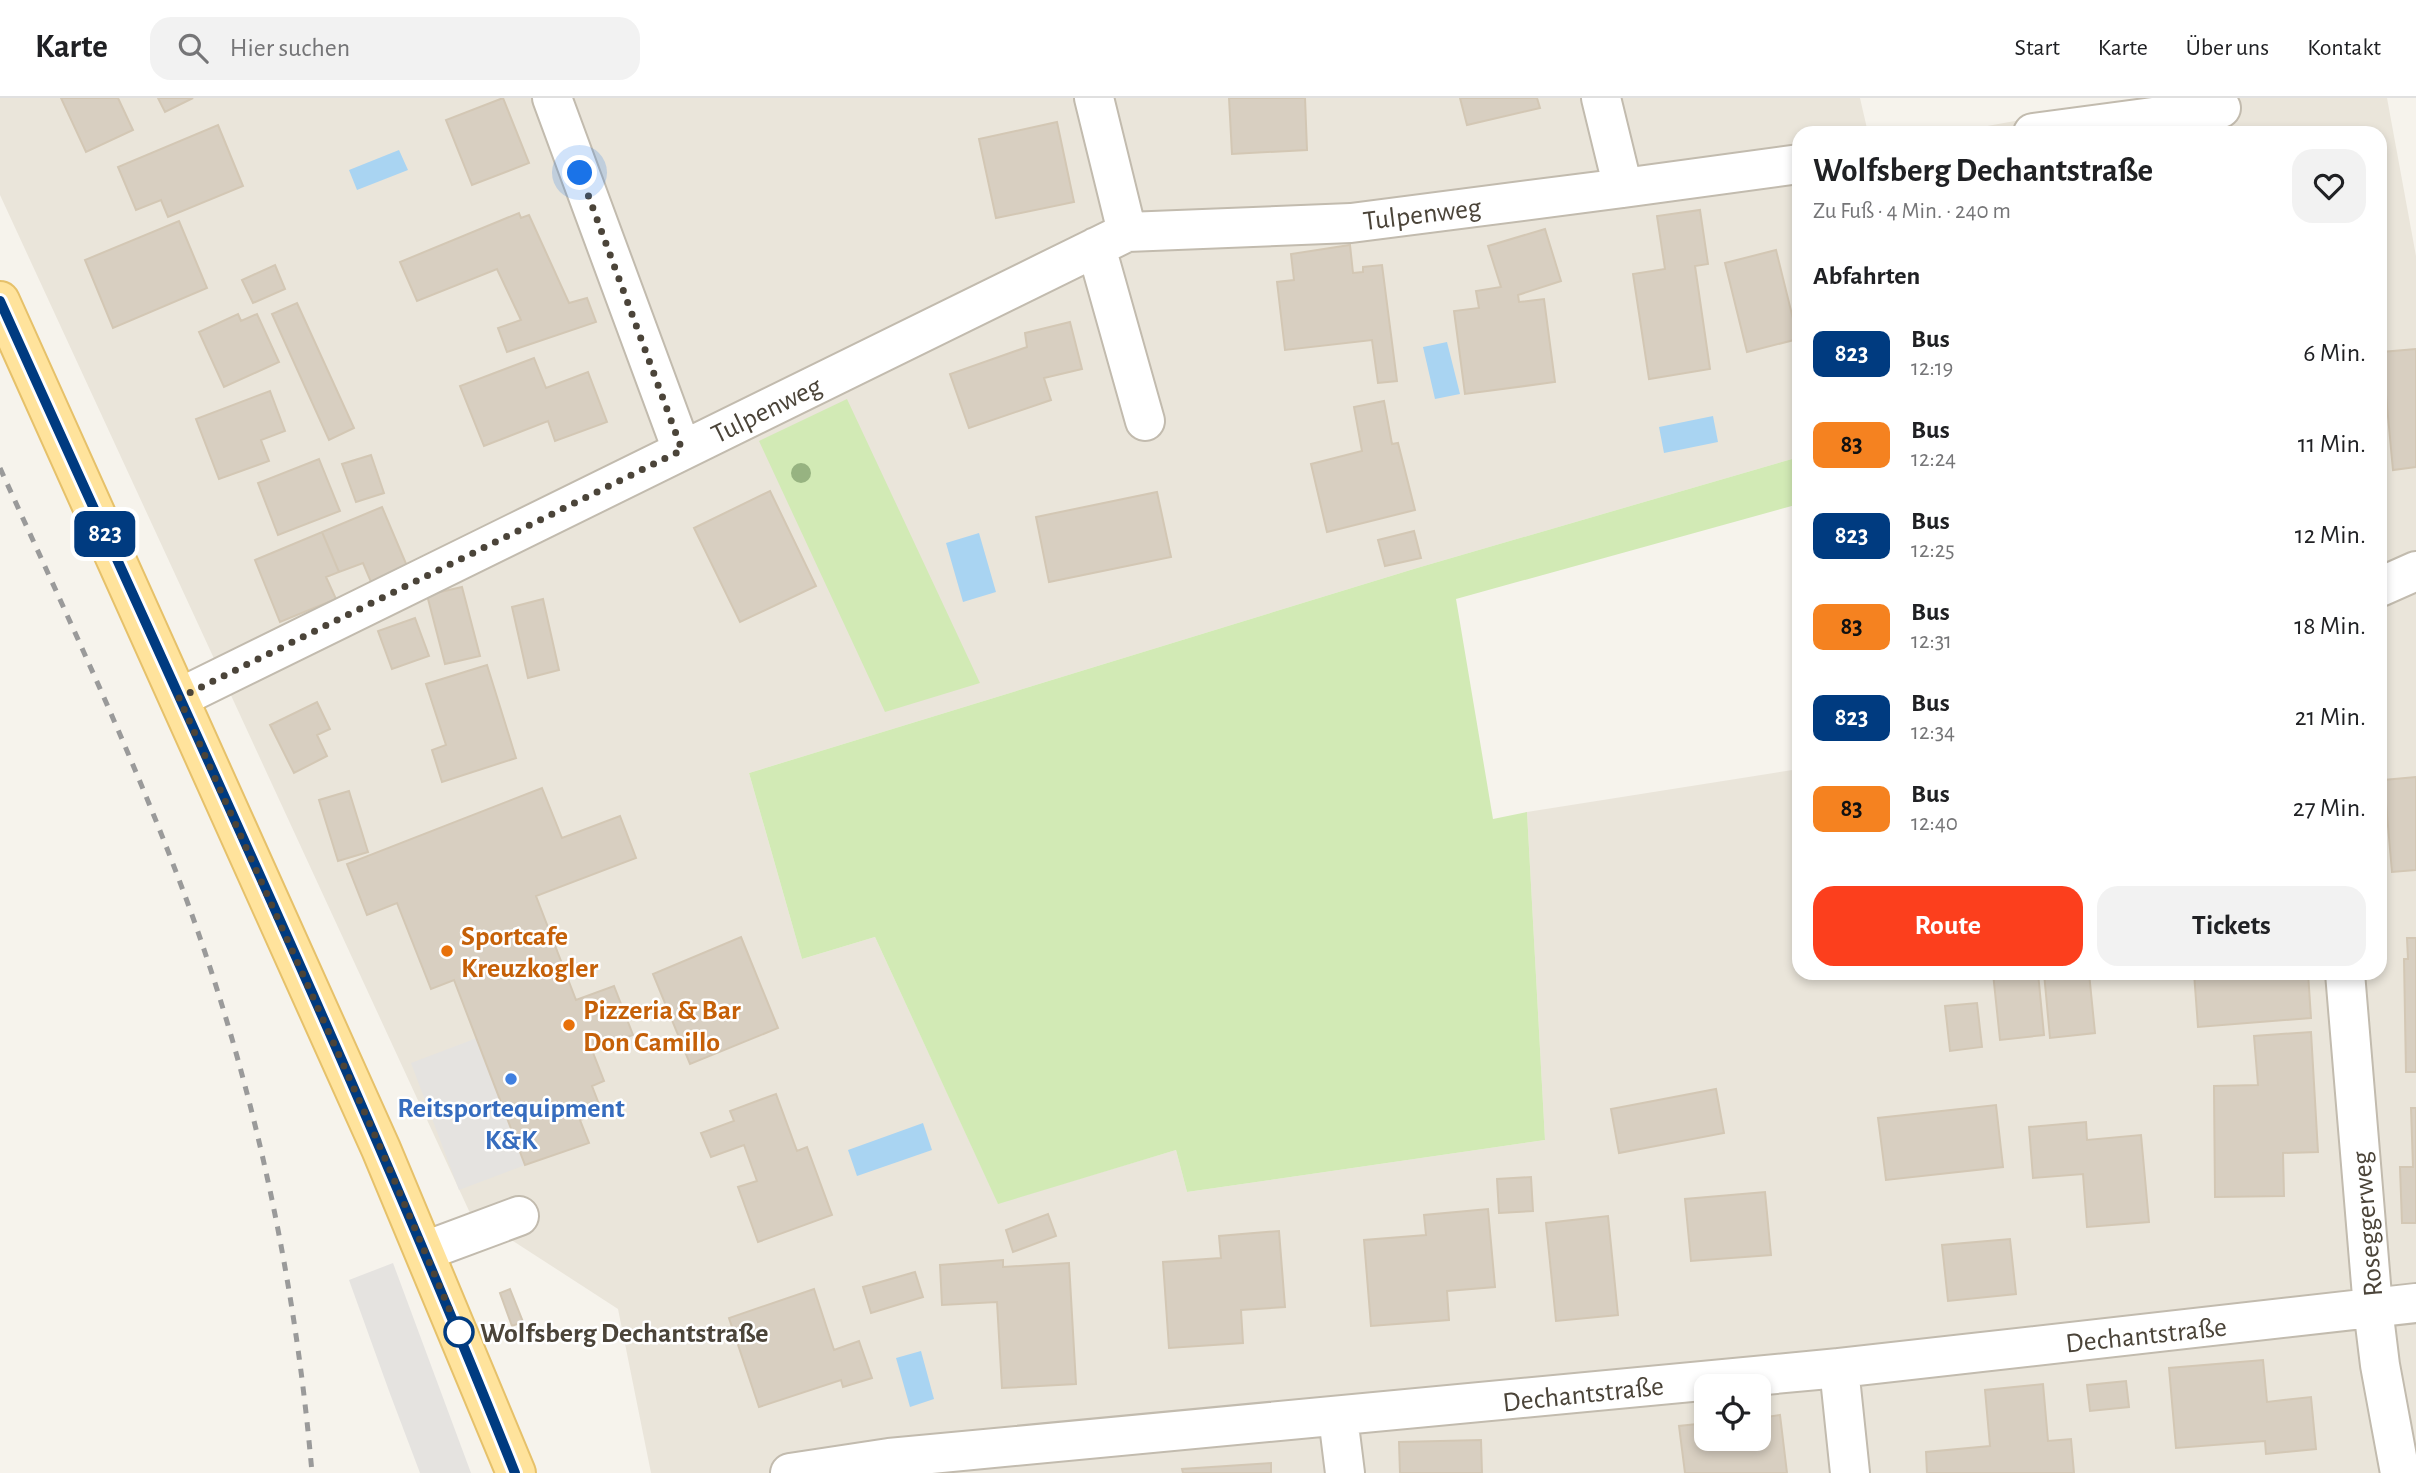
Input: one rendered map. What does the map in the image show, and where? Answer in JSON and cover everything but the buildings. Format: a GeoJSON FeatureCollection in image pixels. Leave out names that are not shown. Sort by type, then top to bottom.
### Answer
{"type":"FeatureCollection","features":[{"type":"Feature","properties":{"kind":"main road"},"geometry":{"type":"LineString","coordinates":[[0,301],[295,954],[425,1251],[516,1473]]}},
{"type":"Feature","properties":{"kind":"street"},"geometry":{"type":"LineString","coordinates":[[552,98],[682,450]]}},
{"type":"Feature","properties":{"kind":"street"},"geometry":{"type":"LineString","coordinates":[[1094,98],[1112,239],[1145,421]]}},
{"type":"Feature","properties":{"kind":"street"},"geometry":{"type":"LineString","coordinates":[[1601,98],[1623,188]]}},
{"type":"Feature","properties":{"kind":"street"},"geometry":{"type":"LineString","coordinates":[[2084,126],[2221,107]]}},
{"type":"Feature","properties":{"kind":"street","name":"Tulpenweg"},"geometry":{"type":"LineString","coordinates":[[179,698],[1112,239],[1351,223],[1792,165]]}},
{"type":"Feature","properties":{"kind":"street"},"geometry":{"type":"LineString","coordinates":[[2387,584],[2416,571]]}},
{"type":"Feature","properties":{"kind":"street","name":"Roseggerweg"},"geometry":{"type":"LineString","coordinates":[[2346,980],[2373,1308],[2380,1365],[2400,1473]]}},
{"type":"Feature","properties":{"kind":"street"},"geometry":{"type":"LineString","coordinates":[[425,1251],[519,1216]]}},
{"type":"Feature","properties":{"kind":"street","name":"Dechantstraße"},"geometry":{"type":"LineString","coordinates":[[790,1473],[889,1458],[1839,1368],[2416,1303]]}},
{"type":"Feature","properties":{"kind":"street"},"geometry":{"type":"LineString","coordinates":[[1839,1368],[1850,1473]]}},
{"type":"Feature","properties":{"kind":"street"},"geometry":{"type":"LineString","coordinates":[[1338,1417],[1345,1473]]}},
{"type":"Feature","properties":{"kind":"shaded area"},"geometry":{"type":"Polygon","coordinates":[[[0,98],[1860,98],[1866,126],[1792,126],[1792,459],[1417,568],[749,773],[802,959],[875,937],[998,1203],[1176,1150],[1187,1192],[1545,1140],[1527,812],[1792,770],[1792,980],[2387,980],[2387,126],[1987,126],[2140,98],[2387,98],[2416,256],[2416,1473],[651,1473],[618,1309],[470,1213],[0,195],[0,98]]]}},
{"type":"Feature","properties":{"kind":"shaded area"},"geometry":{"type":"Polygon","coordinates":[[[477,1038],[525,1165],[459,1190],[411,1063],[477,1038]]]}},
{"type":"Feature","properties":{"kind":"shaded area"},"geometry":{"type":"Polygon","coordinates":[[[393,1263],[471,1473],[420,1473],[389,1391],[349,1280],[393,1263]]]}},
{"type":"Feature","properties":{"kind":"green space"},"geometry":{"type":"Polygon","coordinates":[[[847,399],[980,683],[885,712],[759,441],[847,399]]]}},
{"type":"Feature","properties":{"kind":"green space"},"geometry":{"type":"Polygon","coordinates":[[[1792,459],[1792,506],[1456,599],[1493,819],[1527,812],[1545,1140],[1187,1192],[1176,1150],[998,1204],[875,937],[802,959],[749,773],[1417,568],[1792,459]]]}},
{"type":"Feature","properties":{"kind":"water"},"geometry":{"type":"Polygon","coordinates":[[[399,150],[408,170],[357,190],[349,170],[399,150]]]}},
{"type":"Feature","properties":{"kind":"water"},"geometry":{"type":"Polygon","coordinates":[[[1447,342],[1460,394],[1435,399],[1423,347],[1447,342]]]}},
{"type":"Feature","properties":{"kind":"water"},"geometry":{"type":"Polygon","coordinates":[[[1713,416],[1718,442],[1664,453],[1659,427],[1713,416]]]}},
{"type":"Feature","properties":{"kind":"water"},"geometry":{"type":"Polygon","coordinates":[[[979,533],[996,592],[963,602],[946,543],[979,533]]]}},
{"type":"Feature","properties":{"kind":"water"},"geometry":{"type":"Polygon","coordinates":[[[923,1123],[932,1150],[857,1176],[848,1150],[923,1123]]]}},
{"type":"Feature","properties":{"kind":"water"},"geometry":{"type":"Polygon","coordinates":[[[921,1351],[934,1399],[910,1407],[896,1358],[921,1351]]]}},
{"type":"Feature","properties":{"kind":"railway"},"geometry":{"type":"LineString","coordinates":[[0,468],[141,785],[209,963],[231,1034],[268,1179],[295,1325],[312,1473]]}},
{"type":"Feature","properties":{"kind":"bus line","name":"823"},"geometry":{"type":"LineString","coordinates":[[0,301],[381,1149],[515,1473]]}},
{"type":"Feature","properties":{"kind":"place","name":"Sportcafe Kreuzkogler"},"geometry":{"type":"Point","coordinates":[447,951]}},
{"type":"Feature","properties":{"kind":"place","name":"Pizzeria & Bar Don Camillo"},"geometry":{"type":"Point","coordinates":[569,1025]}},
{"type":"Feature","properties":{"kind":"place","name":"Reitsportequipment K&K"},"geometry":{"type":"Point","coordinates":[511,1079]}},
{"type":"Feature","properties":{"kind":"place","name":"Wolfsberg Dechantstraße"},"geometry":{"type":"Point","coordinates":[459,1332]}},
{"type":"Feature","properties":{"kind":"route"},"geometry":{"type":"LineString","coordinates":[[459,1332],[290,942],[179,698],[682,450],[580,173]]}}]}
